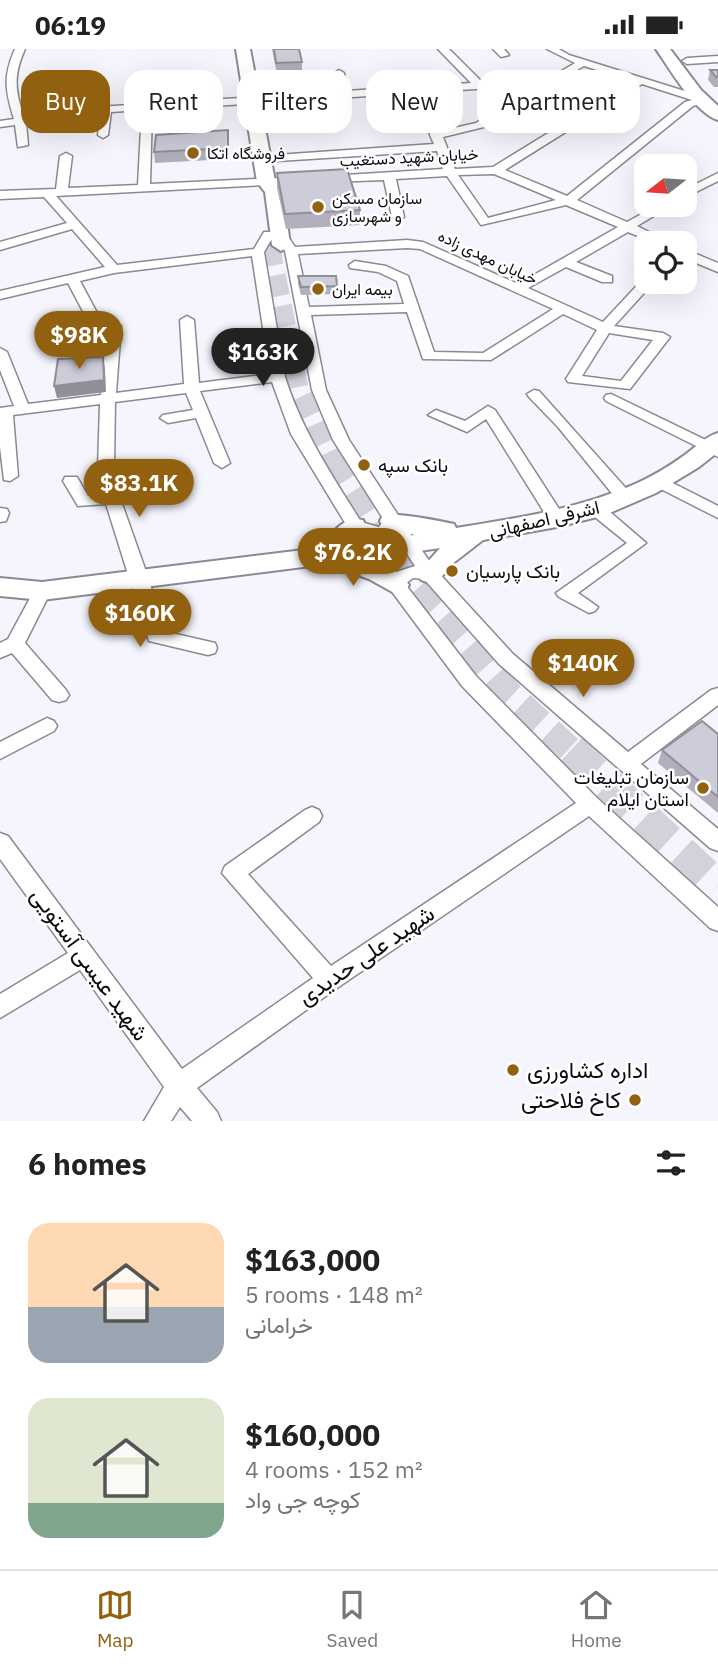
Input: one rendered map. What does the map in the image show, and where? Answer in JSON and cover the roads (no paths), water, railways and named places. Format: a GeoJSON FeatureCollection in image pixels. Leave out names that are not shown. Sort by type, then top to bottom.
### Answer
{"type":"FeatureCollection","features":[{"type":"Feature","properties":{"kind":"main road"},"geometry":{"type":"LineString","coordinates":[[243,49],[247,70]]}},
{"type":"Feature","properties":{"kind":"main road"},"geometry":{"type":"LineString","coordinates":[[663,49],[688,84],[711,97]]}},
{"type":"Feature","properties":{"kind":"main road"},"geometry":{"type":"LineString","coordinates":[[682,55],[711,97],[718,115]]}},
{"type":"Feature","properties":{"kind":"main road"},"geometry":{"type":"LineString","coordinates":[[258,133],[266,182],[260,192],[274,244]]}},
{"type":"Feature","properties":{"kind":"main road","name":"اشرفی اصفهانی"},"geometry":{"type":"LineString","coordinates":[[0,587],[41,591],[140,580],[409,545],[557,519],[625,498],[659,481],[715,446]]}},
{"type":"Feature","properties":{"kind":"main road"},"geometry":{"type":"LineString","coordinates":[[392,521],[414,527],[478,534]]}},
{"type":"Feature","properties":{"kind":"main road"},"geometry":{"type":"LineString","coordinates":[[354,526],[328,555],[378,573],[396,585]]}},
{"type":"Feature","properties":{"kind":"main road"},"geometry":{"type":"LineString","coordinates":[[430,575],[443,558],[478,534]]}},
{"type":"Feature","properties":{"kind":"street"},"geometry":{"type":"LineString","coordinates":[[20,49],[11,68],[12,95],[20,120],[22,145]]}},
{"type":"Feature","properties":{"kind":"street"},"geometry":{"type":"LineString","coordinates":[[443,49],[477,83]]}},
{"type":"Feature","properties":{"kind":"street"},"geometry":{"type":"LineString","coordinates":[[552,49],[565,57],[610,70]]}},
{"type":"Feature","properties":{"kind":"street"},"geometry":{"type":"LineString","coordinates":[[583,50],[688,84]]}},
{"type":"Feature","properties":{"kind":"street"},"geometry":{"type":"LineString","coordinates":[[682,55],[718,59]]}},
{"type":"Feature","properties":{"kind":"street"},"geometry":{"type":"LineString","coordinates":[[570,70],[583,62]]}},
{"type":"Feature","properties":{"kind":"street"},"geometry":{"type":"LineString","coordinates":[[496,170],[642,80],[711,97]]}},
{"type":"Feature","properties":{"kind":"street"},"geometry":{"type":"LineString","coordinates":[[352,93],[477,86]]}},
{"type":"Feature","properties":{"kind":"street"},"geometry":{"type":"LineString","coordinates":[[477,126],[467,131],[434,130],[450,172],[485,222],[570,200],[689,104],[711,97]]}},
{"type":"Feature","properties":{"kind":"street"},"geometry":{"type":"LineString","coordinates":[[0,124],[20,120]]}},
{"type":"Feature","properties":{"kind":"street"},"geometry":{"type":"LineString","coordinates":[[144,186],[146,133]]}},
{"type":"Feature","properties":{"kind":"street"},"geometry":{"type":"LineString","coordinates":[[262,159],[440,147]]}},
{"type":"Feature","properties":{"kind":"street"},"geometry":{"type":"LineString","coordinates":[[62,191],[66,156]]}},
{"type":"Feature","properties":{"kind":"street","name":"خیابان شهید دستغیب"},"geometry":{"type":"LineString","coordinates":[[46,192],[496,170],[639,231]]}},
{"type":"Feature","properties":{"kind":"street"},"geometry":{"type":"LineString","coordinates":[[389,176],[398,217]]}},
{"type":"Feature","properties":{"kind":"street"},"geometry":{"type":"LineString","coordinates":[[697,188],[718,176]]}},
{"type":"Feature","properties":{"kind":"street"},"geometry":{"type":"LineString","coordinates":[[0,195],[46,192]]}},
{"type":"Feature","properties":{"kind":"street"},"geometry":{"type":"LineString","coordinates":[[0,206],[46,192]]}},
{"type":"Feature","properties":{"kind":"street"},"geometry":{"type":"LineString","coordinates":[[46,192],[114,269]]}},
{"type":"Feature","properties":{"kind":"street"},"geometry":{"type":"LineString","coordinates":[[516,290],[645,217]]}},
{"type":"Feature","properties":{"kind":"street"},"geometry":{"type":"LineString","coordinates":[[0,246],[73,225]]}},
{"type":"Feature","properties":{"kind":"street"},"geometry":{"type":"LineString","coordinates":[[274,244],[302,311],[319,390],[341,440],[430,575],[506,659],[718,842]]}},
{"type":"Feature","properties":{"kind":"street"},"geometry":{"type":"LineString","coordinates":[[274,244],[278,377],[299,434],[354,526],[469,681],[590,804],[718,921]]}},
{"type":"Feature","properties":{"kind":"street","name":"خیابان مهدی زاده"},"geometry":{"type":"LineString","coordinates":[[0,295],[114,269],[167,263],[274,244],[407,244],[423,246],[605,328],[626,334],[663,337],[625,386],[573,379],[605,328]]}},
{"type":"Feature","properties":{"kind":"street"},"geometry":{"type":"LineString","coordinates":[[700,260],[718,250]]}},
{"type":"Feature","properties":{"kind":"street"},"geometry":{"type":"LineString","coordinates":[[697,259],[718,268]]}},
{"type":"Feature","properties":{"kind":"street"},"geometry":{"type":"LineString","coordinates":[[563,261],[607,279]]}},
{"type":"Feature","properties":{"kind":"street"},"geometry":{"type":"LineString","coordinates":[[167,263],[170,278]]}},
{"type":"Feature","properties":{"kind":"street"},"geometry":{"type":"LineString","coordinates":[[355,265],[381,269],[403,279],[428,356],[486,357],[561,310]]}},
{"type":"Feature","properties":{"kind":"street"},"geometry":{"type":"LineString","coordinates":[[72,279],[94,315]]}},
{"type":"Feature","properties":{"kind":"street"},"geometry":{"type":"LineString","coordinates":[[605,328],[637,294]]}},
{"type":"Feature","properties":{"kind":"street"},"geometry":{"type":"LineString","coordinates":[[302,311],[412,308]]}},
{"type":"Feature","properties":{"kind":"street"},"geometry":{"type":"LineString","coordinates":[[187,320],[192,389],[222,463]]}},
{"type":"Feature","properties":{"kind":"street"},"geometry":{"type":"LineString","coordinates":[[114,326],[106,467],[112,498],[140,580],[155,636],[208,648]]}},
{"type":"Feature","properties":{"kind":"street"},"geometry":{"type":"LineString","coordinates":[[0,352],[23,409]]}},
{"type":"Feature","properties":{"kind":"street"},"geometry":{"type":"LineString","coordinates":[[10,476],[3,412],[278,377]]}},
{"type":"Feature","properties":{"kind":"street"},"geometry":{"type":"LineString","coordinates":[[534,394],[625,498]]}},
{"type":"Feature","properties":{"kind":"street"},"geometry":{"type":"LineString","coordinates":[[611,397],[715,446]]}},
{"type":"Feature","properties":{"kind":"street"},"geometry":{"type":"LineString","coordinates":[[436,415],[467,427],[488,410],[557,519]]}},
{"type":"Feature","properties":{"kind":"street"},"geometry":{"type":"LineString","coordinates":[[168,418],[202,413]]}},
{"type":"Feature","properties":{"kind":"street"},"geometry":{"type":"LineString","coordinates":[[71,481],[84,502],[112,498]]}},
{"type":"Feature","properties":{"kind":"street"},"geometry":{"type":"LineString","coordinates":[[659,481],[718,513]]}},
{"type":"Feature","properties":{"kind":"street"},"geometry":{"type":"LineString","coordinates":[[589,607],[565,593],[638,543],[596,509]]}},
{"type":"Feature","properties":{"kind":"street"},"geometry":{"type":"LineString","coordinates":[[354,526],[381,533],[388,529],[392,521]]}},
{"type":"Feature","properties":{"kind":"street"},"geometry":{"type":"LineString","coordinates":[[396,585],[402,575],[410,571],[430,575]]}},
{"type":"Feature","properties":{"kind":"street"},"geometry":{"type":"LineString","coordinates":[[41,591],[8,647],[59,695]]}},
{"type":"Feature","properties":{"kind":"street"},"geometry":{"type":"LineString","coordinates":[[627,764],[718,695]]}},
{"type":"Feature","properties":{"kind":"street"},"geometry":{"type":"LineString","coordinates":[[0,751],[47,726]]}},
{"type":"Feature","properties":{"kind":"street","name":"شهید علی حدیدی"},"geometry":{"type":"LineString","coordinates":[[158,1121],[178,1086],[328,980],[590,804]]}},
{"type":"Feature","properties":{"kind":"street"},"geometry":{"type":"LineString","coordinates":[[312,816],[233,873],[328,980]]}},
{"type":"Feature","properties":{"kind":"street","name":"شهید عیسی آستویی"},"geometry":{"type":"LineString","coordinates":[[0,842],[178,1086],[208,1121]]}},
{"type":"Feature","properties":{"kind":"street"},"geometry":{"type":"LineString","coordinates":[[0,869],[24,874]]}},
{"type":"Feature","properties":{"kind":"street"},"geometry":{"type":"LineString","coordinates":[[0,1007],[84,955]]}},
{"type":"Feature","properties":{"kind":"tunnel"},"geometry":{"type":"LineString","coordinates":[[269,245],[298,388],[332,460]]}},
{"type":"Feature","properties":{"kind":"tunnel"},"geometry":{"type":"LineString","coordinates":[[331,459],[408,580],[511,695],[573,752]]}},
{"type":"Feature","properties":{"kind":"tunnel"},"geometry":{"type":"LineString","coordinates":[[571,750],[718,886]]}},
{"type":"Feature","properties":{"kind":"place","name":"فروشگاه اتکا"},"geometry":{"type":"Point","coordinates":[193,153]}},
{"type":"Feature","properties":{"kind":"place","name":"سازمان مسکن و شهرسازی"},"geometry":{"type":"Point","coordinates":[318,207]}},
{"type":"Feature","properties":{"kind":"place","name":"بیمه ایران"},"geometry":{"type":"Point","coordinates":[318,289]}},
{"type":"Feature","properties":{"kind":"place","name":"بانک سپه"},"geometry":{"type":"Point","coordinates":[364,465]}},
{"type":"Feature","properties":{"kind":"place","name":"بانک پارسیان"},"geometry":{"type":"Point","coordinates":[452,571]}},
{"type":"Feature","properties":{"kind":"place","name":"سازمان تبلیغات استان ایلام"},"geometry":{"type":"Point","coordinates":[703,788]}},
{"type":"Feature","properties":{"kind":"place","name":"اداره کشاورزی"},"geometry":{"type":"Point","coordinates":[513,1070]}},
{"type":"Feature","properties":{"kind":"place","name":"کاخ فلاحتی"},"geometry":{"type":"Point","coordinates":[635,1100]}}]}
